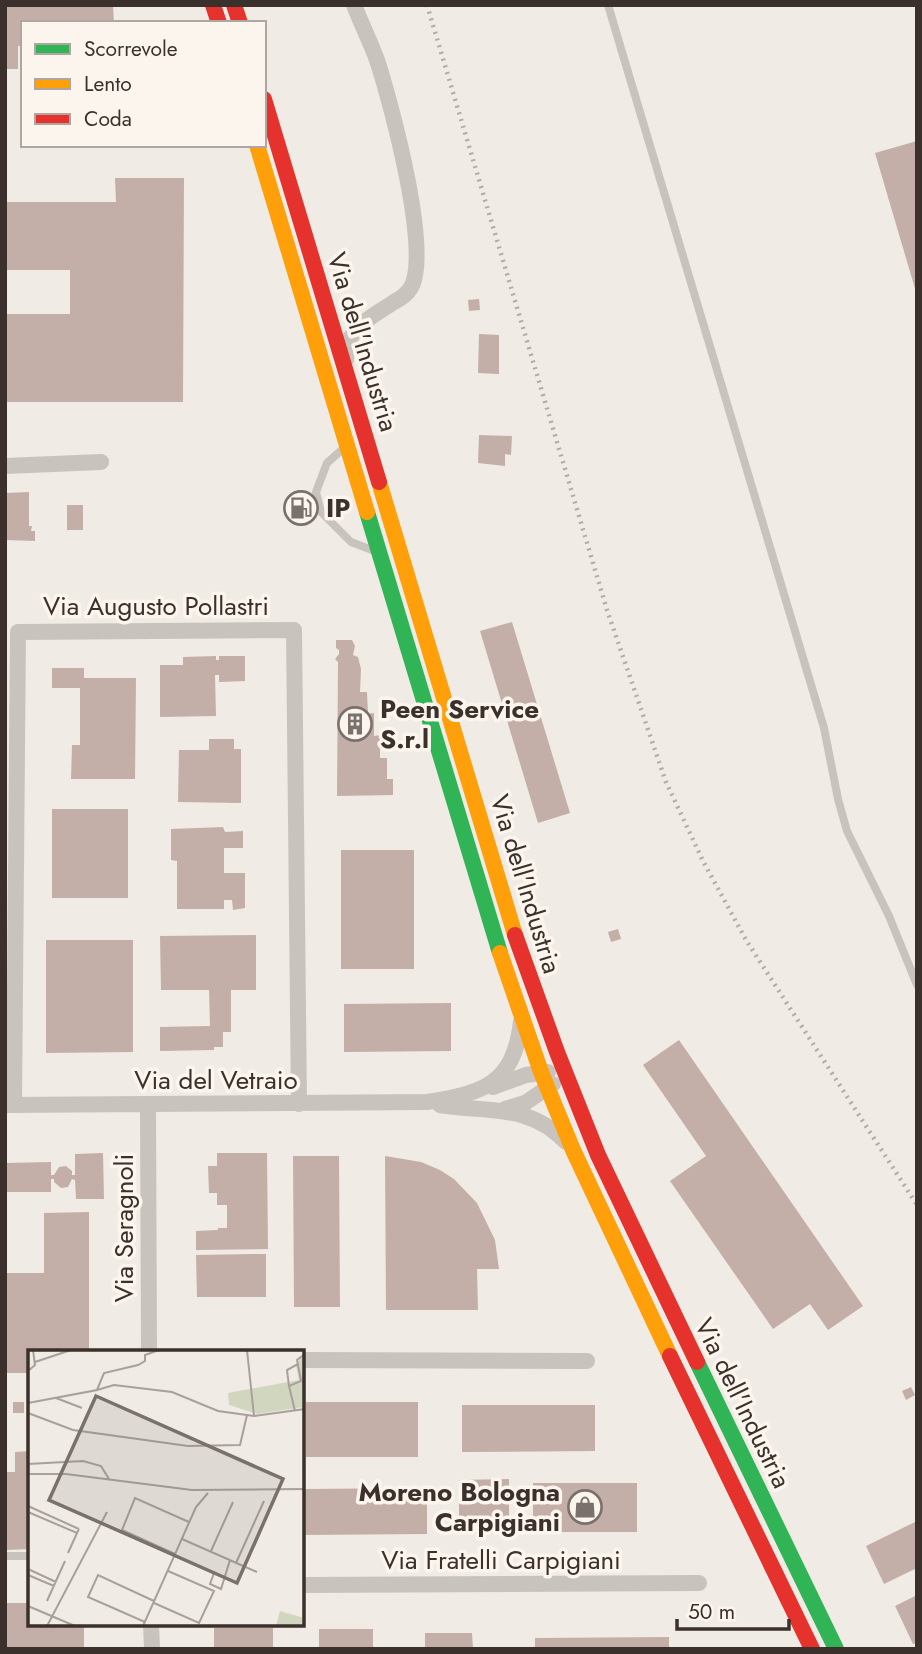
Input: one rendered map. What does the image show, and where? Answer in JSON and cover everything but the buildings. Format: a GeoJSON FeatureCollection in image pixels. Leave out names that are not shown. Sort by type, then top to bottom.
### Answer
{"type":"FeatureCollection","features":[{"type":"Feature","properties":{"kind":"main road","name":"Via dell'Industria"},"geometry":{"type":"LineString","coordinates":[[266,106],[508,913],[544,1020],[613,1189],[836,1649]]}},
{"type":"Feature","properties":{"kind":"main road","name":"Via dell'Industria"},"geometry":{"type":"LineString","coordinates":[[258,147],[521,1018],[573,1150],[626,1265],[813,1649]]}},
{"type":"Feature","properties":{"kind":"street"},"geometry":{"type":"LineString","coordinates":[[347,372],[346,348],[351,335],[363,323],[407,294],[417,273],[411,204],[394,120],[376,58],[354,5]]}},
{"type":"Feature","properties":{"kind":"street"},"geometry":{"type":"LineString","coordinates":[[5,466],[101,462]]}},
{"type":"Feature","properties":{"kind":"street","name":"Via Augusto Pollastri"},"geometry":{"type":"LineString","coordinates":[[10,1105],[18,632],[294,630],[299,1104]]}},
{"type":"Feature","properties":{"kind":"street","name":"Via del Vetraio"},"geometry":{"type":"LineString","coordinates":[[477,1092],[503,1072],[514,1055],[521,1018]]}},
{"type":"Feature","properties":{"kind":"street","name":"Via del Vetraio"},"geometry":{"type":"LineString","coordinates":[[10,1105],[428,1102],[477,1092],[526,1075],[564,1072]]}},
{"type":"Feature","properties":{"kind":"street","name":"Via del Vetraio"},"geometry":{"type":"LineString","coordinates":[[503,1110],[525,1103],[548,1089],[564,1072]]}},
{"type":"Feature","properties":{"kind":"street","name":"Via del Vetraio"},"geometry":{"type":"LineString","coordinates":[[428,1102],[462,1109],[503,1110],[525,1115],[543,1122],[573,1150]]}},
{"type":"Feature","properties":{"kind":"street","name":"Via Seragnoli"},"geometry":{"type":"LineString","coordinates":[[148,1105],[149,1350]]}},
{"type":"Feature","properties":{"kind":"street"},"geometry":{"type":"LineString","coordinates":[[304,1360],[587,1361]]}},
{"type":"Feature","properties":{"kind":"street","name":"Via Fratelli Carpigiani"},"geometry":{"type":"LineString","coordinates":[[304,1585],[699,1583]]}},
{"type":"Feature","properties":{"kind":"street"},"geometry":{"type":"LineString","coordinates":[[151,1626],[152,1649]]}},
{"type":"Feature","properties":{"kind":"lane"},"geometry":{"type":"LineString","coordinates":[[608,5],[824,728],[842,818],[852,844],[889,916],[917,985]]}},
{"type":"Feature","properties":{"kind":"lane"},"geometry":{"type":"LineString","coordinates":[[347,445],[327,463],[316,492],[321,512],[351,542],[379,553]]}},
{"type":"Feature","properties":{"kind":"lane"},"geometry":{"type":"LineString","coordinates":[[5,1556],[28,1556]]}},
{"type":"Feature","properties":{"kind":"railway"},"geometry":{"type":"LineString","coordinates":[[427,5],[607,610],[666,782],[703,861],[746,940],[917,1205]]}},
{"type":"Feature","properties":{"kind":"traffic: fast"},"geometry":{"type":"LineString","coordinates":[[367,512],[500,953]]}},
{"type":"Feature","properties":{"kind":"traffic: fast"},"geometry":{"type":"LineString","coordinates":[[697,1362],[836,1649]]}},
{"type":"Feature","properties":{"kind":"traffic: slow"},"geometry":{"type":"LineString","coordinates":[[258,147],[367,512]]}},
{"type":"Feature","properties":{"kind":"traffic: slow"},"geometry":{"type":"LineString","coordinates":[[379,482],[515,935]]}},
{"type":"Feature","properties":{"kind":"traffic: slow"},"geometry":{"type":"LineString","coordinates":[[500,953],[541,1072],[573,1150],[670,1356]]}},
{"type":"Feature","properties":{"kind":"traffic: jam"},"geometry":{"type":"LineString","coordinates":[[213,5],[218,21]]}},
{"type":"Feature","properties":{"kind":"traffic: jam"},"geometry":{"type":"LineString","coordinates":[[234,5],[239,21]]}},
{"type":"Feature","properties":{"kind":"traffic: jam"},"geometry":{"type":"LineString","coordinates":[[266,106],[379,482]]}},
{"type":"Feature","properties":{"kind":"traffic: jam"},"geometry":{"type":"LineString","coordinates":[[515,935],[598,1155],[697,1362]]}},
{"type":"Feature","properties":{"kind":"traffic: jam"},"geometry":{"type":"LineString","coordinates":[[670,1356],[812,1649]]}},
{"type":"Feature","properties":{"kind":"place","name":"IP"},"geometry":{"type":"Point","coordinates":[301,508]}},
{"type":"Feature","properties":{"kind":"place","name":"Peen Service S.r.l"},"geometry":{"type":"Point","coordinates":[355,724]}},
{"type":"Feature","properties":{"kind":"place","name":"Moreno Bologna Carpigiani"},"geometry":{"type":"Point","coordinates":[585,1507]}}]}
